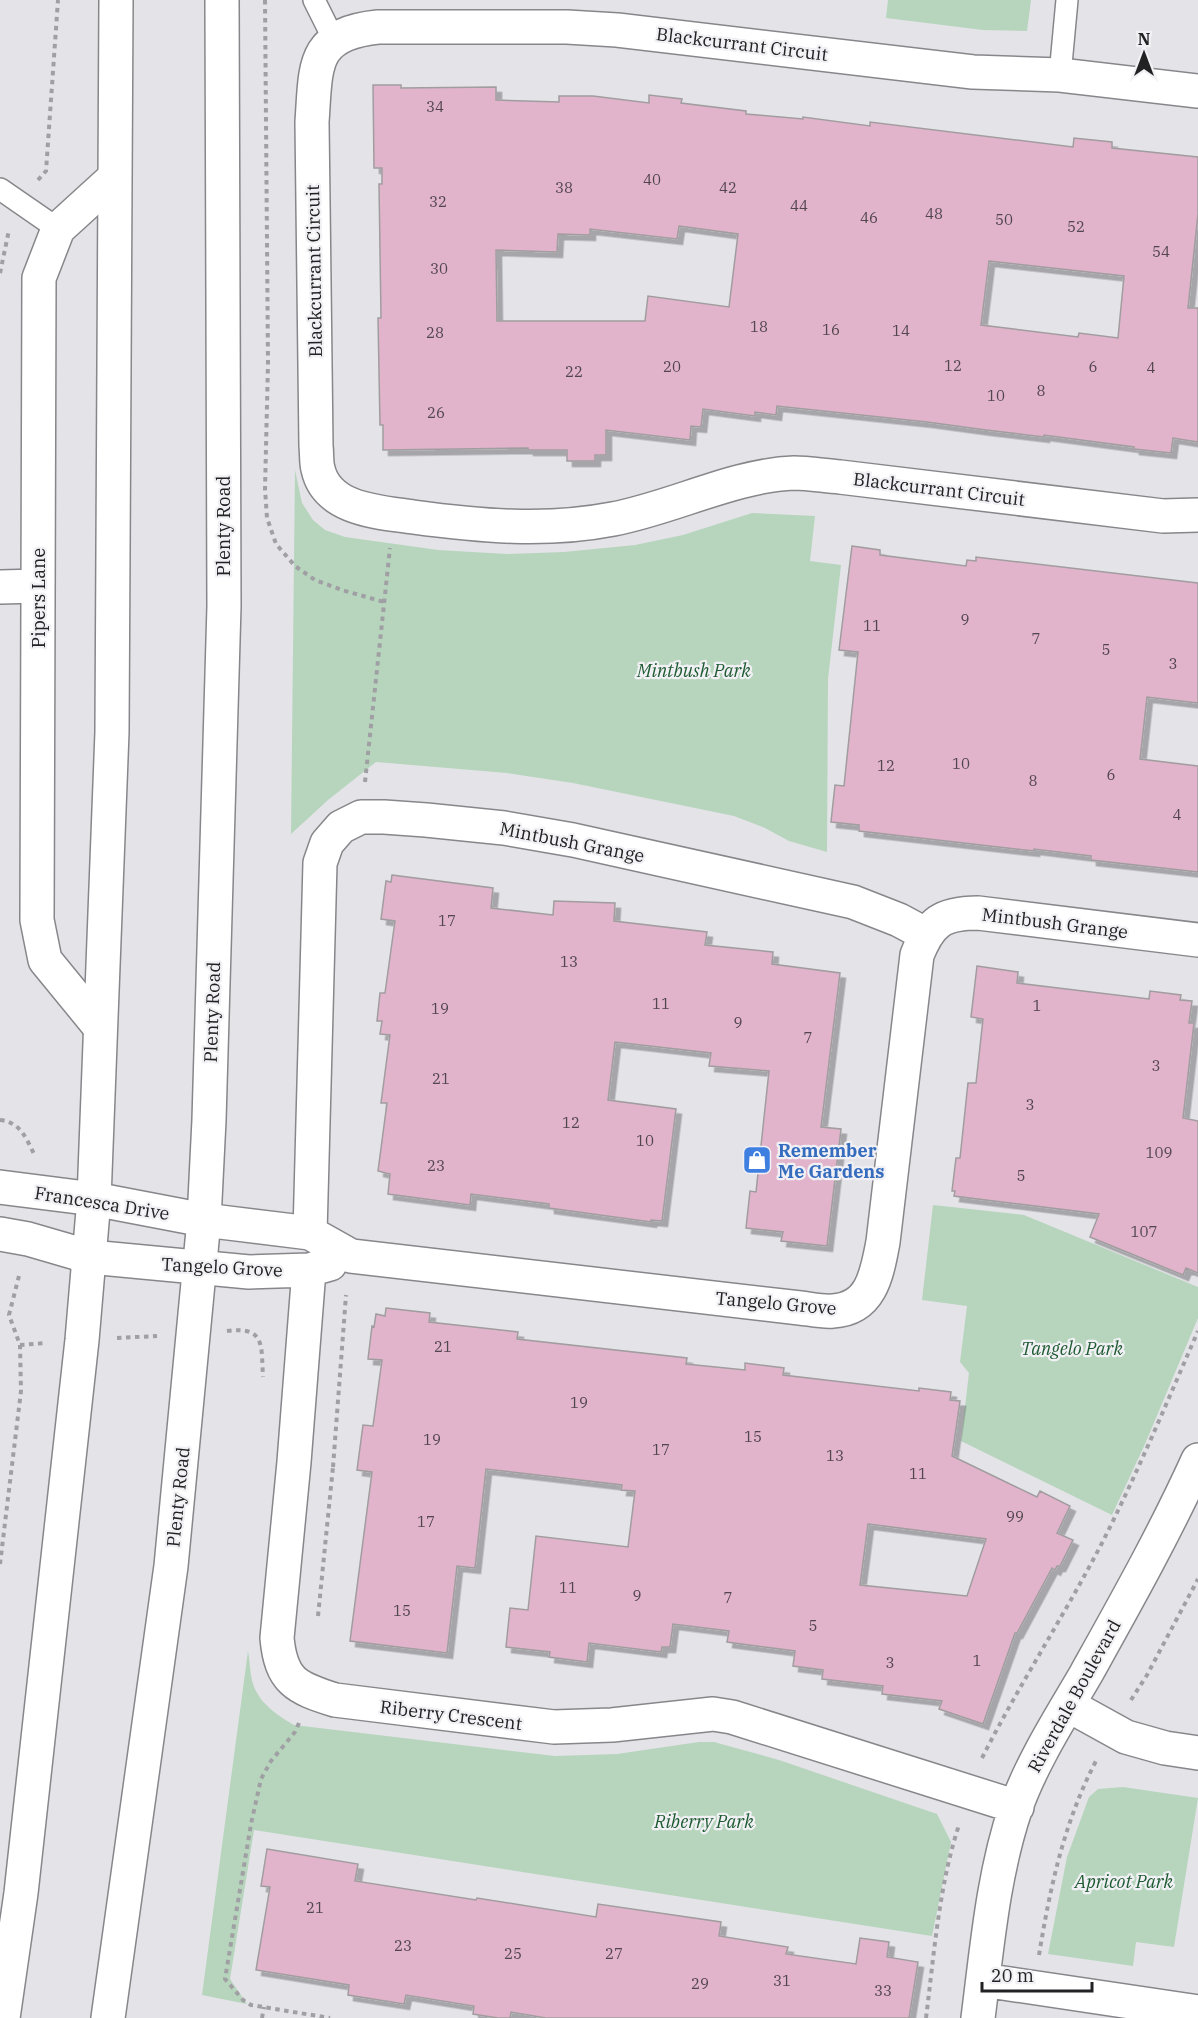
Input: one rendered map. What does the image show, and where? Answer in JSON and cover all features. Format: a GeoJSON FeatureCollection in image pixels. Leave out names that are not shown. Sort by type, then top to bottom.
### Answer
{"type":"FeatureCollection","features":[{"type":"Feature","properties":{"kind":"main road"},"geometry":{"type":"LineString","coordinates":[[3,2018],[21,1893],[82,1340],[94,1198],[112,732],[116,0]]}},
{"type":"Feature","properties":{"kind":"main road","name":"Plenty Road"},"geometry":{"type":"LineString","coordinates":[[108,2018],[171,1566],[204,1220],[210,1108],[224,606],[222,0]]}},
{"type":"Feature","properties":{"kind":"main road","name":"Blackcurrant Circuit"},"geometry":{"type":"LineString","coordinates":[[1198,92],[1060,75],[973,72],[665,35],[567,27],[378,27],[356,29],[345,33],[325,49],[319,62],[312,122],[318,469],[322,481],[332,494],[346,503],[393,514],[468,524],[521,527],[567,526],[612,520],[654,510],[742,483],[794,473],[1163,516],[1198,515]]}},
{"type":"Feature","properties":{"kind":"main road","name":"Pipers Lane"},"geometry":{"type":"LineString","coordinates":[[99,1026],[45,960],[38,920],[39,278],[58,229],[114,178]]}},
{"type":"Feature","properties":{"kind":"main road"},"geometry":{"type":"LineString","coordinates":[[0,587],[38,586]]}},
{"type":"Feature","properties":{"kind":"main road"},"geometry":{"type":"LineString","coordinates":[[310,1233],[320,863],[327,843],[341,827],[361,817]]}},
{"type":"Feature","properties":{"kind":"main road","name":"Mintbush Grange"},"geometry":{"type":"LineString","coordinates":[[361,817],[426,820],[504,828],[573,840],[853,902],[899,920],[925,934],[939,921],[957,913],[978,913],[1198,940]]}},
{"type":"Feature","properties":{"kind":"main road","name":"Tangelo Grove"},"geometry":{"type":"LineString","coordinates":[[204,1220],[310,1233],[351,1256],[800,1308],[833,1311],[851,1307],[866,1296],[876,1277],[883,1242],[917,955],[925,934]]}},
{"type":"Feature","properties":{"kind":"main road","name":"Francesca Drive"},"geometry":{"type":"LineString","coordinates":[[0,1187],[94,1198],[204,1220]]}},
{"type":"Feature","properties":{"kind":"main road"},"geometry":{"type":"LineString","coordinates":[[14,1237],[90,1257]]}},
{"type":"Feature","properties":{"kind":"main road","name":"Tangelo Grove"},"geometry":{"type":"LineString","coordinates":[[90,1257],[249,1272],[309,1270],[351,1256]]}},
{"type":"Feature","properties":{"kind":"main road","name":"Riberry Crescent"},"geometry":{"type":"LineString","coordinates":[[309,1270],[277,1638],[279,1659],[286,1673],[298,1685],[311,1693],[334,1700],[554,1727],[612,1725],[713,1714],[1017,1807]]}},
{"type":"Feature","properties":{"kind":"main road","name":"Riverdale Boulevard"},"geometry":{"type":"LineString","coordinates":[[978,2018],[994,1899],[1005,1847],[1017,1807],[1038,1756],[1153,1552],[1198,1460]]}},
{"type":"Feature","properties":{"kind":"main road"},"geometry":{"type":"LineString","coordinates":[[1068,1705],[1126,1737],[1198,1753]]}},
{"type":"Feature","properties":{"kind":"main road"},"geometry":{"type":"LineString","coordinates":[[983,1980],[1198,2012]]}},
{"type":"Feature","properties":{"kind":"lane"},"geometry":{"type":"LineString","coordinates":[[314,0],[334,40]]}},
{"type":"Feature","properties":{"kind":"lane"},"geometry":{"type":"LineString","coordinates":[[1060,75],[1067,0]]}},
{"type":"Feature","properties":{"kind":"lane"},"geometry":{"type":"LineString","coordinates":[[0,189],[58,229]]}},
{"type":"Feature","properties":{"kind":"path"},"geometry":{"type":"LineString","coordinates":[[0,273],[9,229],[19,202],[46,171],[58,0]]}},
{"type":"Feature","properties":{"kind":"path"},"geometry":{"type":"LineString","coordinates":[[361,817],[393,514]]}},
{"type":"Feature","properties":{"kind":"path"},"geometry":{"type":"LineString","coordinates":[[0,1120],[22,1131],[38,1164],[36,1191]]}},
{"type":"Feature","properties":{"kind":"path"},"geometry":{"type":"LineString","coordinates":[[0,1564],[21,1391],[20,1345],[9,1315],[14,1237]]}},
{"type":"Feature","properties":{"kind":"path"},"geometry":{"type":"LineString","coordinates":[[317,1622],[351,1256]]}},
{"type":"Feature","properties":{"kind":"path"},"geometry":{"type":"LineString","coordinates":[[20,1345],[242,1329],[253,1332],[258,1337],[263,1382]]}},
{"type":"Feature","properties":{"kind":"path"},"geometry":{"type":"LineString","coordinates":[[926,2018],[944,1890],[954,1839],[982,1759],[1009,1705],[1106,1534],[1198,1331]]}},
{"type":"Feature","properties":{"kind":"path"},"geometry":{"type":"LineString","coordinates":[[294,1462],[333,1467]]}},
{"type":"Feature","properties":{"kind":"path"},"geometry":{"type":"LineString","coordinates":[[1034,1987],[1056,1868],[1084,1784],[1113,1730],[1147,1675],[1198,1579]]}},
{"type":"Feature","properties":{"kind":"path"},"geometry":{"type":"LineString","coordinates":[[311,1693],[296,1732],[271,1761],[261,1779],[251,1824],[225,1979],[243,2000],[251,2005],[330,2018]]}},
{"type":"Feature","properties":{"kind":"path"},"geometry":{"type":"LineString","coordinates":[[262,2018],[264,2007]]}},
{"type":"Feature","properties":{"kind":"green space"},"geometry":{"type":"Polygon","coordinates":[[[888,0],[1031,0],[1027,31],[983,30],[886,18],[888,0]]]}},
{"type":"Feature","properties":{"kind":"green space","name":"Mintbush Park"},"geometry":{"type":"Polygon","coordinates":[[[295,470],[302,503],[313,520],[325,530],[345,537],[438,550],[507,554],[564,552],[635,545],[683,535],[752,513],[815,516],[810,561],[841,565],[828,679],[827,852],[789,841],[765,828],[734,816],[573,783],[507,773],[376,762],[328,800],[291,834],[295,470]]]}},
{"type":"Feature","properties":{"kind":"green space","name":"Tangelo Park"},"geometry":{"type":"Polygon","coordinates":[[[933,1205],[1024,1215],[1198,1287],[1198,1318],[1145,1444],[1112,1515],[961,1441],[969,1373],[960,1362],[967,1306],[922,1300],[933,1205]]]}},
{"type":"Feature","properties":{"kind":"green space","name":"Riberry Park"},"geometry":{"type":"Polygon","coordinates":[[[248,1651],[256,1691],[264,1703],[294,1725],[555,1756],[617,1754],[699,1742],[714,1742],[779,1760],[937,1814],[951,1842],[932,1936],[254,1830],[230,1979],[247,2004],[202,1995],[248,1651]]]}},
{"type":"Feature","properties":{"kind":"green space","name":"Apricot Park"},"geometry":{"type":"Polygon","coordinates":[[[1123,1787],[1198,1798],[1174,1947],[1136,1942],[1133,1966],[1048,1954],[1067,1857],[1089,1797],[1098,1789],[1123,1787]]]}},
{"type":"Feature","properties":{"kind":"building"},"geometry":{"type":"Polygon","coordinates":[[[373,85],[401,85],[401,88],[496,87],[496,100],[559,102],[559,96],[593,96],[649,103],[649,95],[682,99],[681,103],[746,111],[746,114],[803,119],[803,117],[870,126],[870,122],[1073,147],[1074,138],[1112,142],[1112,148],[1198,157],[1198,214],[1188,308],[1198,308],[1198,442],[1173,438],[1171,453],[1044,435],[1044,437],[777,406],[776,415],[755,412],[755,416],[703,409],[701,427],[691,426],[690,440],[606,430],[606,455],[595,455],[595,461],[567,461],[567,450],[528,450],[528,448],[383,450],[383,425],[380,425],[378,318],[381,318],[379,184],[382,184],[382,168],[374,168],[373,85]],[[679,226],[677,239],[590,229],[590,235],[558,234],[557,252],[496,250],[497,321],[645,321],[648,296],[729,307],[738,234],[679,226]],[[989,261],[981,325],[1078,337],[1079,333],[1118,338],[1124,276],[989,261]]]}},
{"type":"Feature","properties":{"kind":"building"},"geometry":{"type":"Polygon","coordinates":[[[852,546],[880,550],[880,555],[966,566],[967,560],[976,561],[976,557],[1198,583],[1198,703],[1147,697],[1140,759],[1198,766],[1198,872],[1091,860],[1091,856],[1034,849],[1034,851],[859,831],[859,825],[831,822],[835,785],[844,786],[858,652],[839,650],[852,546]]]}},
{"type":"Feature","properties":{"kind":"building"},"geometry":{"type":"Polygon","coordinates":[[[392,875],[493,888],[491,908],[553,915],[554,901],[615,903],[614,921],[707,932],[705,945],[773,952],[772,964],[840,973],[821,1127],[841,1129],[827,1246],[781,1241],[783,1232],[746,1228],[750,1191],[756,1192],[769,1071],[709,1066],[711,1053],[615,1042],[608,1100],[676,1109],[662,1221],[651,1220],[651,1222],[549,1208],[549,1204],[471,1194],[470,1205],[388,1194],[390,1174],[378,1171],[387,1103],[381,1103],[390,1035],[380,1034],[382,1021],[377,1021],[380,993],[385,993],[395,921],[381,919],[386,881],[391,882],[392,875]]]}},
{"type":"Feature","properties":{"kind":"building"},"geometry":{"type":"Polygon","coordinates":[[[977,966],[1018,972],[1017,983],[1149,999],[1150,991],[1181,995],[1180,1000],[1192,1001],[1189,1023],[1194,1023],[1183,1118],[1198,1121],[1198,1273],[1186,1268],[1183,1275],[1090,1237],[1099,1214],[954,1196],[955,1191],[952,1191],[956,1158],[960,1158],[968,1083],[976,1083],[983,1019],[971,1017],[977,966]]]}},
{"type":"Feature","properties":{"kind":"building"},"geometry":{"type":"Polygon","coordinates":[[[386,1308],[430,1313],[429,1322],[518,1332],[517,1339],[687,1358],[686,1364],[745,1370],[745,1363],[784,1368],[783,1375],[919,1391],[919,1388],[951,1392],[950,1400],[960,1401],[952,1456],[1037,1497],[1040,1491],[1070,1506],[1057,1533],[1073,1540],[1060,1566],[1057,1566],[1055,1570],[1052,1568],[1015,1633],[983,1724],[939,1709],[942,1701],[882,1694],[883,1686],[822,1679],[823,1670],[793,1666],[795,1651],[727,1642],[729,1631],[673,1624],[670,1647],[662,1647],[661,1652],[589,1643],[587,1662],[549,1657],[550,1652],[506,1647],[510,1608],[528,1610],[536,1536],[628,1547],[635,1491],[621,1490],[622,1485],[486,1469],[475,1568],[457,1566],[447,1653],[350,1641],[372,1472],[357,1470],[363,1425],[373,1426],[382,1360],[368,1359],[372,1326],[374,1327],[376,1314],[385,1316],[386,1308]],[[868,1524],[860,1585],[967,1596],[986,1539],[868,1524]]]}},
{"type":"Feature","properties":{"kind":"building"},"geometry":{"type":"Polygon","coordinates":[[[267,1849],[358,1864],[355,1881],[596,1917],[598,1904],[721,1922],[719,1936],[788,1947],[786,1954],[856,1964],[860,1938],[889,1942],[887,1957],[918,1962],[909,2018],[546,2018],[511,2012],[510,2018],[498,2018],[473,2014],[474,2006],[406,1995],[404,2004],[348,1995],[349,1985],[256,1970],[270,1887],[261,1886],[267,1849]]]}},
{"type":"Feature","properties":{"kind":"place","name":"Remember Me Gardens"},"geometry":{"type":"Point","coordinates":[757,1160]}}]}
